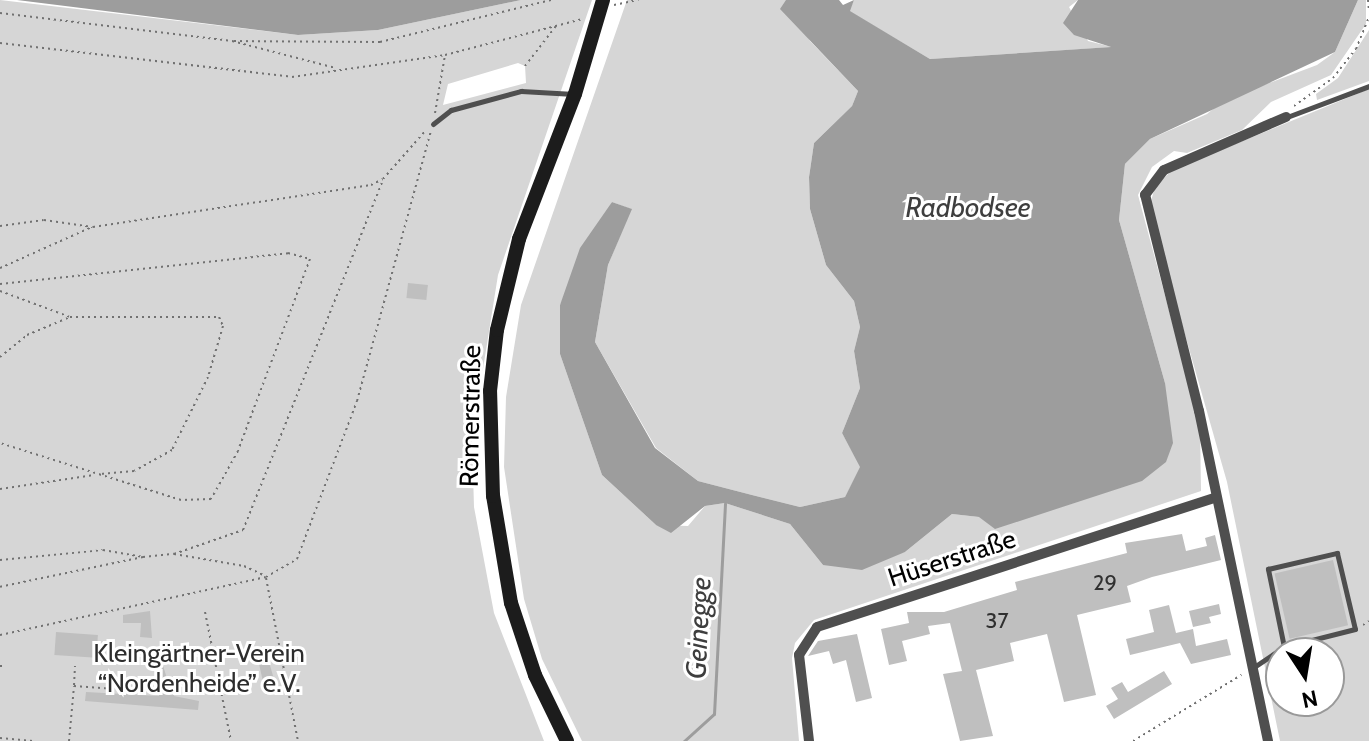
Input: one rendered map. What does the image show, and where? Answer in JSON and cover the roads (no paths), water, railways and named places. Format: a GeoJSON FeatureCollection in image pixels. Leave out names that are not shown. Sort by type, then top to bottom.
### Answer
{"type":"FeatureCollection","features":[{"type":"Feature","properties":{"kind":"main road","name":"Römerstraße"},"geometry":{"type":"LineString","coordinates":[[567,741],[535,675],[511,603],[497,533],[489,445],[492,358],[508,279],[575,94],[601,8]]}},
{"type":"Feature","properties":{"kind":"street"},"geometry":{"type":"LineString","coordinates":[[1268,741],[1216,497],[1145,195],[1164,170],[1286,117]]}},
{"type":"Feature","properties":{"kind":"street","name":"Hüserstraße"},"geometry":{"type":"LineString","coordinates":[[809,741],[799,655],[817,627],[1216,497]]}},
{"type":"Feature","properties":{"kind":"lane"},"geometry":{"type":"LineString","coordinates":[[1286,117],[1369,86]]}},
{"type":"Feature","properties":{"kind":"lane"},"geometry":{"type":"LineString","coordinates":[[433,124],[451,110],[521,91],[575,94]]}},
{"type":"Feature","properties":{"kind":"lane"},"geometry":{"type":"LineString","coordinates":[[1337,553],[1355,629],[1284,647],[1268,569],[1337,553]]}},
{"type":"Feature","properties":{"kind":"lane"},"geometry":{"type":"LineString","coordinates":[[1254,667],[1265,660]]}},
{"type":"Feature","properties":{"kind":"water"},"geometry":{"type":"Polygon","coordinates":[[[17,0],[521,0],[378,30],[298,35],[17,0]]]}},
{"type":"Feature","properties":{"kind":"water","name":"Radbodsee"},"geometry":{"type":"Polygon","coordinates":[[[786,0],[839,0],[843,5],[854,0],[850,11],[930,59],[1111,47],[1074,35],[1063,23],[1078,0],[1358,0],[1335,52],[1150,139],[1125,164],[1119,220],[1165,383],[1173,443],[1166,462],[1142,481],[995,529],[979,517],[952,514],[905,552],[862,570],[823,565],[790,524],[725,503],[705,506],[671,533],[656,525],[602,475],[560,354],[560,305],[580,248],[612,202],[632,209],[608,265],[595,342],[655,448],[698,481],[752,495],[800,507],[845,497],[860,467],[842,433],[860,388],[854,351],[860,327],[854,301],[826,265],[810,209],[809,177],[814,143],[852,106],[858,91],[780,9],[786,0]]]}},
{"type":"Feature","properties":{"kind":"waterway","name":"Geinegge"},"geometry":{"type":"LineString","coordinates":[[684,741],[714,714],[725,503]]}},
{"type":"Feature","properties":{"kind":"park label","name":"Kleingärtner-Verein “Nordenheide” e.V."},"geometry":{"type":"Point","coordinates":[199,669]}}]}
